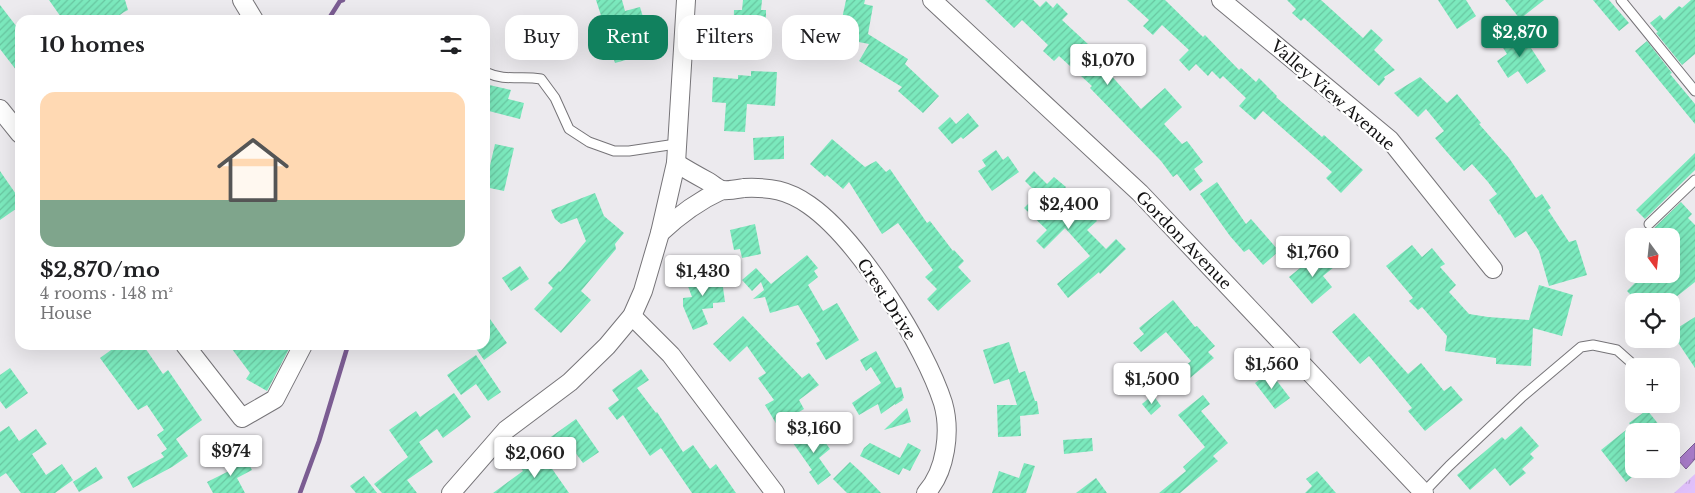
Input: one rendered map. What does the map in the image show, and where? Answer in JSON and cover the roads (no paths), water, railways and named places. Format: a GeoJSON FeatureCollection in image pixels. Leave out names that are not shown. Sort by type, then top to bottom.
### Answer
{"type":"FeatureCollection","features":[{"type":"Feature","properties":{"kind":"street"},"geometry":{"type":"LineString","coordinates":[[242,0],[250,15]]}},
{"type":"Feature","properties":{"kind":"street"},"geometry":{"type":"LineString","coordinates":[[255,15],[257,0]]}},
{"type":"Feature","properties":{"kind":"street"},"geometry":{"type":"LineString","coordinates":[[450,493],[506,430],[570,382],[607,346],[632,316],[643,291],[660,233],[676,163],[686,0]]}},
{"type":"Feature","properties":{"kind":"street","name":"Gordon Avenue"},"geometry":{"type":"LineString","coordinates":[[932,0],[1140,193],[1420,492]]}},
{"type":"Feature","properties":{"kind":"street","name":"Valley View Avenue"},"geometry":{"type":"LineString","coordinates":[[1221,0],[1390,140],[1493,269]]}},
{"type":"Feature","properties":{"kind":"street"},"geometry":{"type":"LineString","coordinates":[[0,109],[15,128]]}},
{"type":"Feature","properties":{"kind":"street"},"geometry":{"type":"LineString","coordinates":[[676,163],[722,190]]}},
{"type":"Feature","properties":{"kind":"street","name":"Crest Drive"},"geometry":{"type":"LineString","coordinates":[[660,233],[675,218],[699,201],[722,190],[766,187],[788,193],[809,205],[836,229],[860,256],[898,314],[928,366],[943,405],[947,430],[945,451],[939,470],[926,493]]}},
{"type":"Feature","properties":{"kind":"street"},"geometry":{"type":"LineString","coordinates":[[632,316],[671,354],[775,493]]}},
{"type":"Feature","properties":{"kind":"street"},"geometry":{"type":"LineString","coordinates":[[189,350],[242,418],[274,399],[300,350]]}},
{"type":"Feature","properties":{"kind":"lane"},"geometry":{"type":"LineString","coordinates":[[1621,0],[1695,91]]}},
{"type":"Feature","properties":{"kind":"lane"},"geometry":{"type":"LineString","coordinates":[[490,74],[512,79],[527,77],[540,79],[555,98],[568,129],[589,142],[614,151],[630,151],[676,144]]}},
{"type":"Feature","properties":{"kind":"lane"},"geometry":{"type":"LineString","coordinates":[[1649,224],[1695,180]]}},
{"type":"Feature","properties":{"kind":"lane"},"geometry":{"type":"LineString","coordinates":[[1420,492],[1523,396],[1582,347],[1593,345],[1617,350],[1626,358]]}},
{"type":"Feature","properties":{"kind":"water"},"geometry":{"type":"Polygon","coordinates":[[[1695,443],[1695,459],[1686,469],[1680,462],[1680,458],[1695,443]]]}},
{"type":"Feature","properties":{"kind":"waterway"},"geometry":{"type":"LineString","coordinates":[[331,15],[340,1],[343,0]]}},
{"type":"Feature","properties":{"kind":"waterway"},"geometry":{"type":"LineString","coordinates":[[300,493],[319,441],[346,350]]}}]}
